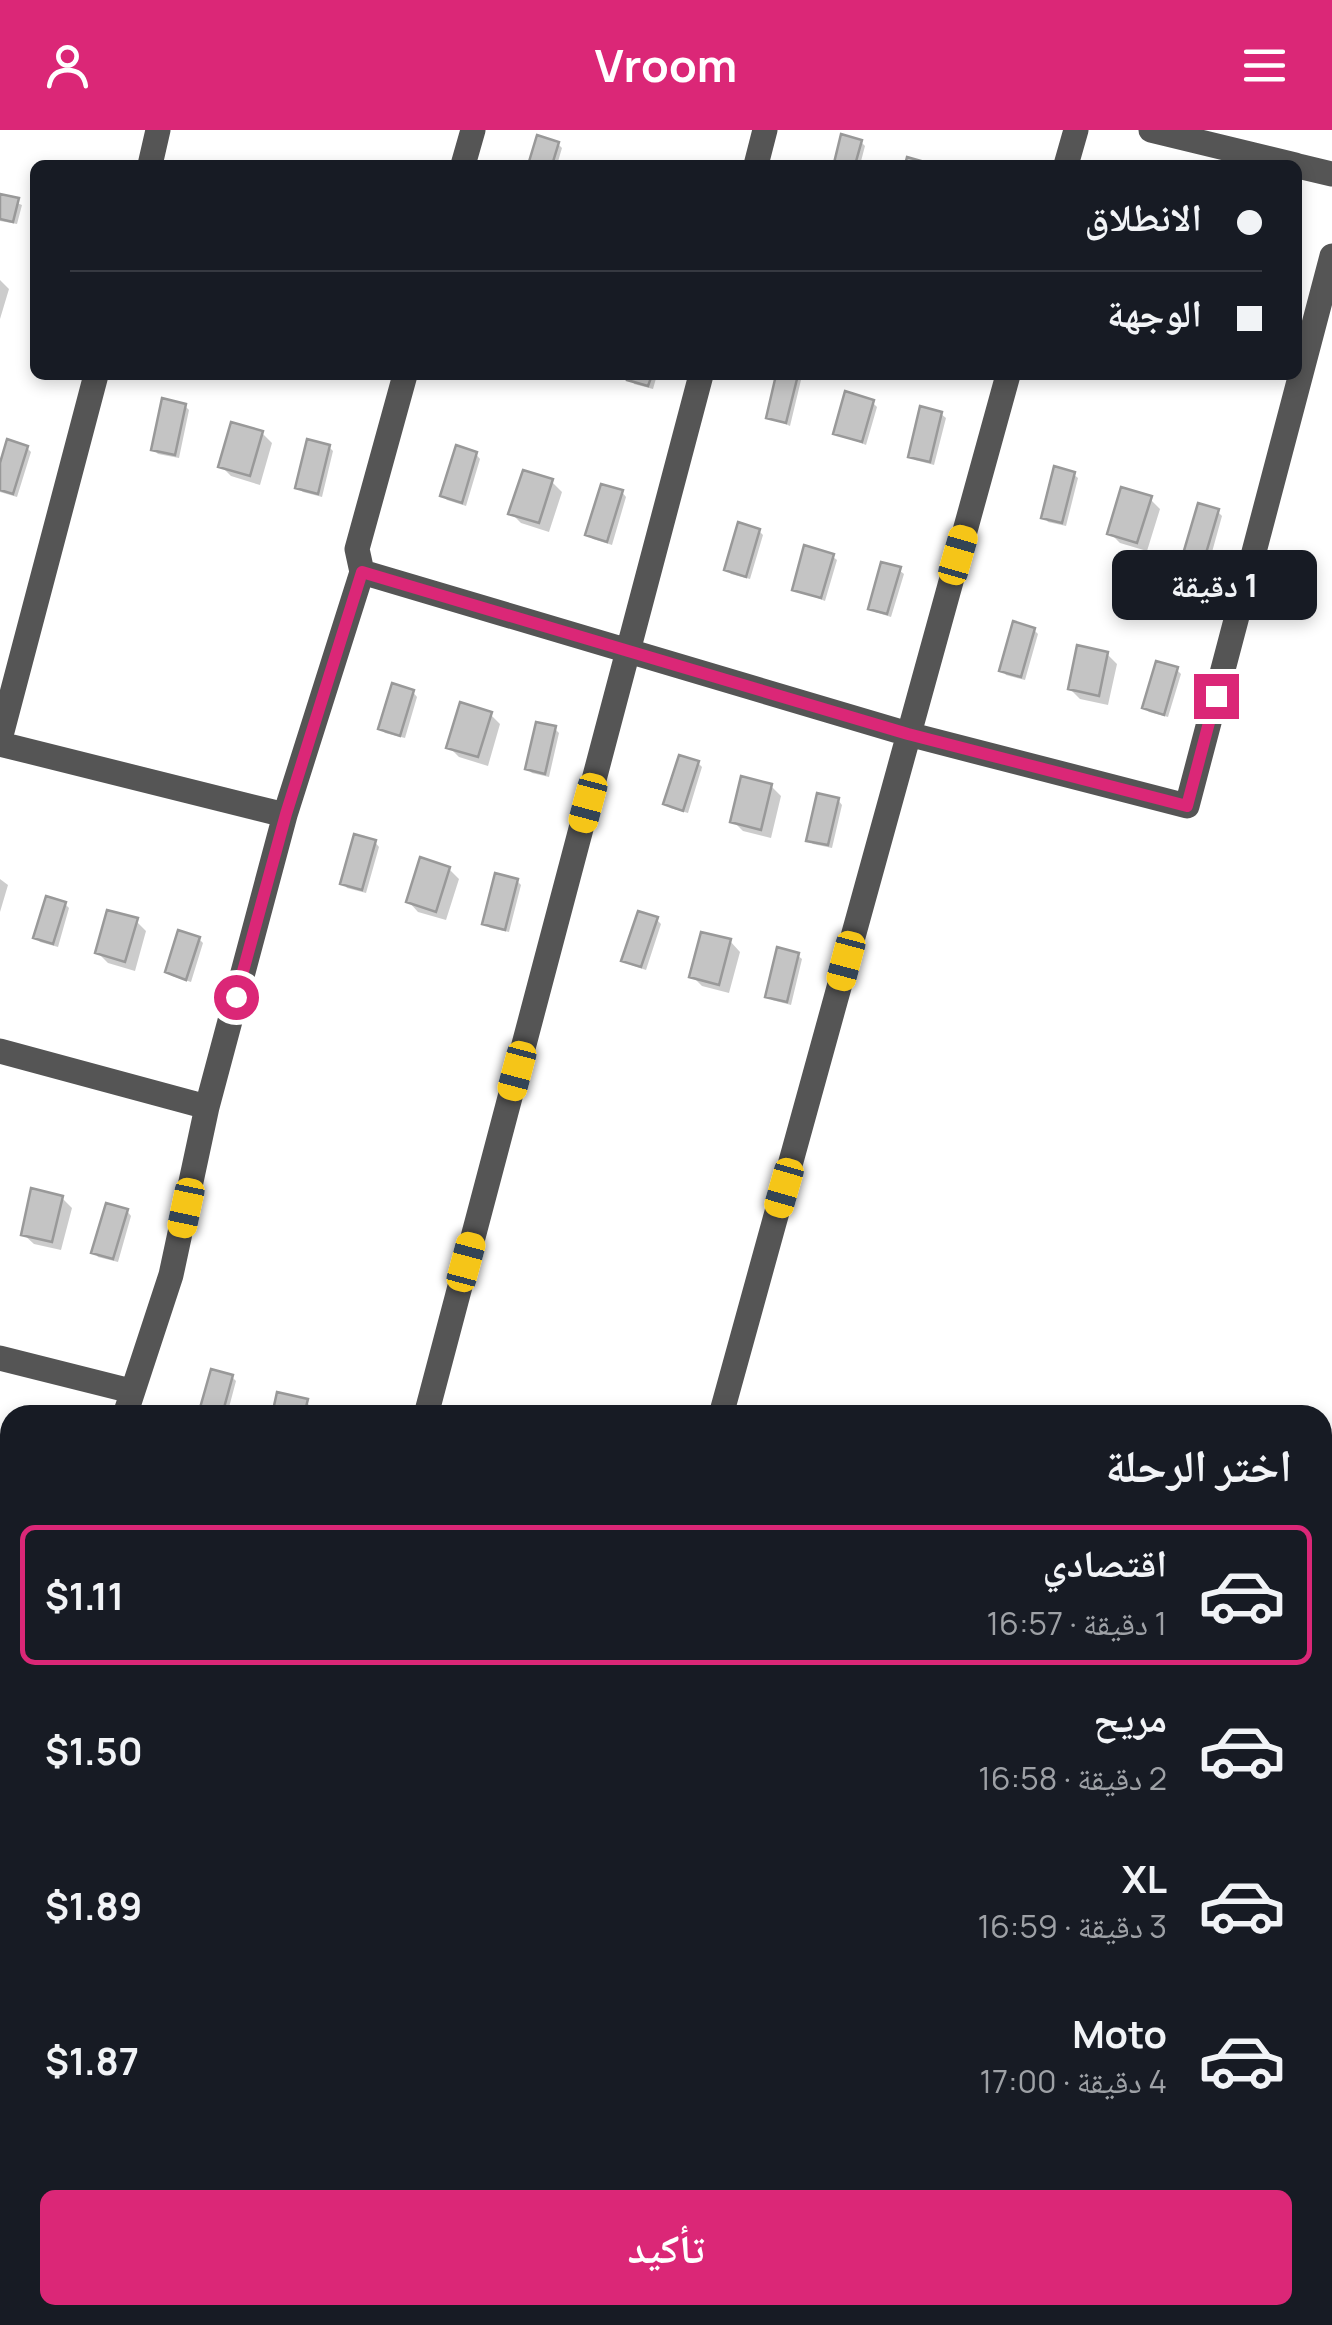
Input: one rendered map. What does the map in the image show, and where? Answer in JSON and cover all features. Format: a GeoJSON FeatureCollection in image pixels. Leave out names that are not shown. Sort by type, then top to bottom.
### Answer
{"type":"FeatureCollection","features":[{"type":"Feature","properties":{"kind":"street"},"geometry":{"type":"LineString","coordinates":[[151,160],[158,130]]}},
{"type":"Feature","properties":{"kind":"street"},"geometry":{"type":"LineString","coordinates":[[465,160],[473,130]]}},
{"type":"Feature","properties":{"kind":"street"},"geometry":{"type":"LineString","coordinates":[[757,160],[765,130]]}},
{"type":"Feature","properties":{"kind":"street"},"geometry":{"type":"LineString","coordinates":[[1067,160],[1076,130]]}},
{"type":"Feature","properties":{"kind":"street"},"geometry":{"type":"LineString","coordinates":[[1152,130],[1275,160]]}},
{"type":"Feature","properties":{"kind":"street"},"geometry":{"type":"LineString","coordinates":[[1302,166],[1332,174]]}},
{"type":"Feature","properties":{"kind":"street"},"geometry":{"type":"LineString","coordinates":[[1302,370],[1332,256]]}},
{"type":"Feature","properties":{"kind":"street"},"geometry":{"type":"LineString","coordinates":[[95,380],[0,742],[286,814]]}},
{"type":"Feature","properties":{"kind":"street"},"geometry":{"type":"LineString","coordinates":[[0,1358],[128,1403],[171,1275],[207,1107],[286,814],[362,572],[357,548],[404,380]]}},
{"type":"Feature","properties":{"kind":"street"},"geometry":{"type":"LineString","coordinates":[[429,1405],[700,380]]}},
{"type":"Feature","properties":{"kind":"street"},"geometry":{"type":"LineString","coordinates":[[724,1405],[1007,380]]}},
{"type":"Feature","properties":{"kind":"street"},"geometry":{"type":"LineString","coordinates":[[362,572],[908,734],[1187,806],[1299,380]]}},
{"type":"Feature","properties":{"kind":"street"},"geometry":{"type":"LineString","coordinates":[[0,1052],[207,1107]]}},
{"type":"Feature","properties":{"kind":"building"},"geometry":{"type":"Polygon","coordinates":[[[841,134],[862,140],[856,160],[835,160],[841,134]]]}},
{"type":"Feature","properties":{"kind":"building"},"geometry":{"type":"Polygon","coordinates":[[[537,135],[559,142],[554,160],[530,160],[537,135]]]}},
{"type":"Feature","properties":{"kind":"building"},"geometry":{"type":"Polygon","coordinates":[[[0,194],[19,198],[13,222],[0,219],[0,194]]]}},
{"type":"Feature","properties":{"kind":"building"},"geometry":{"type":"Polygon","coordinates":[[[627,380],[650,380],[648,386],[627,380]]]}},
{"type":"Feature","properties":{"kind":"building"},"geometry":{"type":"Polygon","coordinates":[[[775,380],[797,380],[786,423],[766,418],[775,380]]]}},
{"type":"Feature","properties":{"kind":"building"},"geometry":{"type":"Polygon","coordinates":[[[845,391],[874,400],[862,442],[833,434],[845,391]]]}},
{"type":"Feature","properties":{"kind":"building"},"geometry":{"type":"Polygon","coordinates":[[[162,398],[186,404],[175,455],[151,450],[162,398]]]}},
{"type":"Feature","properties":{"kind":"building"},"geometry":{"type":"Polygon","coordinates":[[[920,406],[942,412],[930,462],[908,457],[920,406]]]}},
{"type":"Feature","properties":{"kind":"building"},"geometry":{"type":"Polygon","coordinates":[[[231,422],[263,431],[250,476],[218,467],[231,422]]]}},
{"type":"Feature","properties":{"kind":"building"},"geometry":{"type":"Polygon","coordinates":[[[7,439],[28,446],[13,494],[0,490],[0,463],[7,439]]]}},
{"type":"Feature","properties":{"kind":"building"},"geometry":{"type":"Polygon","coordinates":[[[307,439],[330,445],[318,494],[295,488],[307,439]]]}},
{"type":"Feature","properties":{"kind":"building"},"geometry":{"type":"Polygon","coordinates":[[[456,445],[477,452],[462,503],[440,496],[456,445]]]}},
{"type":"Feature","properties":{"kind":"building"},"geometry":{"type":"Polygon","coordinates":[[[1054,466],[1075,472],[1062,523],[1041,518],[1054,466]]]}},
{"type":"Feature","properties":{"kind":"building"},"geometry":{"type":"Polygon","coordinates":[[[523,470],[553,479],[539,523],[508,514],[523,470]]]}},
{"type":"Feature","properties":{"kind":"building"},"geometry":{"type":"Polygon","coordinates":[[[601,484],[623,490],[607,542],[585,535],[601,484]]]}},
{"type":"Feature","properties":{"kind":"building"},"geometry":{"type":"Polygon","coordinates":[[[1121,487],[1152,496],[1137,543],[1107,534],[1121,487]]]}},
{"type":"Feature","properties":{"kind":"building"},"geometry":{"type":"Polygon","coordinates":[[[1198,503],[1219,509],[1204,560],[1183,554],[1198,503]]]}},
{"type":"Feature","properties":{"kind":"building"},"geometry":{"type":"Polygon","coordinates":[[[738,522],[760,529],[746,577],[724,570],[738,522]]]}},
{"type":"Feature","properties":{"kind":"building"},"geometry":{"type":"Polygon","coordinates":[[[804,545],[834,554],[821,598],[792,590],[804,545]]]}},
{"type":"Feature","properties":{"kind":"building"},"geometry":{"type":"Polygon","coordinates":[[[881,562],[901,567],[887,614],[868,609],[881,562]]]}},
{"type":"Feature","properties":{"kind":"building"},"geometry":{"type":"Polygon","coordinates":[[[1013,621],[1035,628],[1021,677],[999,671],[1013,621]]]}},
{"type":"Feature","properties":{"kind":"building"},"geometry":{"type":"Polygon","coordinates":[[[1077,645],[1108,652],[1099,696],[1068,689],[1077,645]]]}},
{"type":"Feature","properties":{"kind":"building"},"geometry":{"type":"Polygon","coordinates":[[[1156,661],[1178,667],[1164,715],[1142,708],[1156,661]]]}},
{"type":"Feature","properties":{"kind":"building"},"geometry":{"type":"Polygon","coordinates":[[[392,683],[414,690],[400,736],[378,729],[392,683]]]}},
{"type":"Feature","properties":{"kind":"building"},"geometry":{"type":"Polygon","coordinates":[[[460,702],[492,712],[478,757],[446,748],[460,702]]]}},
{"type":"Feature","properties":{"kind":"building"},"geometry":{"type":"Polygon","coordinates":[[[536,722],[556,726],[545,774],[525,769],[536,722]]]}},
{"type":"Feature","properties":{"kind":"building"},"geometry":{"type":"Polygon","coordinates":[[[679,755],[699,761],[683,811],[663,804],[679,755]]]}},
{"type":"Feature","properties":{"kind":"building"},"geometry":{"type":"Polygon","coordinates":[[[741,776],[772,784],[761,830],[730,822],[741,776]]]}},
{"type":"Feature","properties":{"kind":"building"},"geometry":{"type":"Polygon","coordinates":[[[817,793],[839,798],[828,845],[806,841],[817,793]]]}},
{"type":"Feature","properties":{"kind":"building"},"geometry":{"type":"Polygon","coordinates":[[[354,834],[376,840],[362,890],[340,884],[354,834]]]}},
{"type":"Feature","properties":{"kind":"building"},"geometry":{"type":"Polygon","coordinates":[[[420,857],[450,867],[436,912],[406,902],[420,857]]]}},
{"type":"Feature","properties":{"kind":"building"},"geometry":{"type":"Polygon","coordinates":[[[495,873],[518,879],[505,930],[482,924],[495,873]]]}},
{"type":"Feature","properties":{"kind":"building"},"geometry":{"type":"Polygon","coordinates":[[[46,896],[66,902],[53,944],[33,938],[46,896]]]}},
{"type":"Feature","properties":{"kind":"building"},"geometry":{"type":"Polygon","coordinates":[[[107,910],[138,918],[125,962],[95,953],[107,910]]]}},
{"type":"Feature","properties":{"kind":"building"},"geometry":{"type":"Polygon","coordinates":[[[638,911],[658,917],[641,967],[621,961],[638,911]]]}},
{"type":"Feature","properties":{"kind":"building"},"geometry":{"type":"Polygon","coordinates":[[[178,930],[200,937],[186,980],[165,972],[178,930]]]}},
{"type":"Feature","properties":{"kind":"building"},"geometry":{"type":"Polygon","coordinates":[[[701,932],[731,939],[719,985],[689,977],[701,932]]]}},
{"type":"Feature","properties":{"kind":"building"},"geometry":{"type":"Polygon","coordinates":[[[777,947],[799,953],[787,1002],[765,997],[777,947]]]}},
{"type":"Feature","properties":{"kind":"building"},"geometry":{"type":"Polygon","coordinates":[[[31,1188],[63,1196],[52,1242],[21,1235],[31,1188]]]}},
{"type":"Feature","properties":{"kind":"building"},"geometry":{"type":"Polygon","coordinates":[[[106,1203],[128,1209],[113,1259],[91,1253],[106,1203]]]}},
{"type":"Feature","properties":{"kind":"building"},"geometry":{"type":"Polygon","coordinates":[[[211,1369],[233,1375],[225,1405],[201,1405],[211,1369]]]}},
{"type":"Feature","properties":{"kind":"building"},"geometry":{"type":"Polygon","coordinates":[[[277,1392],[308,1399],[306,1405],[274,1405],[277,1392]]]}},
{"type":"Feature","properties":{"kind":"route"},"geometry":{"type":"LineString","coordinates":[[236,997],[286,814],[362,572],[908,734],[1187,806],[1216,696]]}}]}
